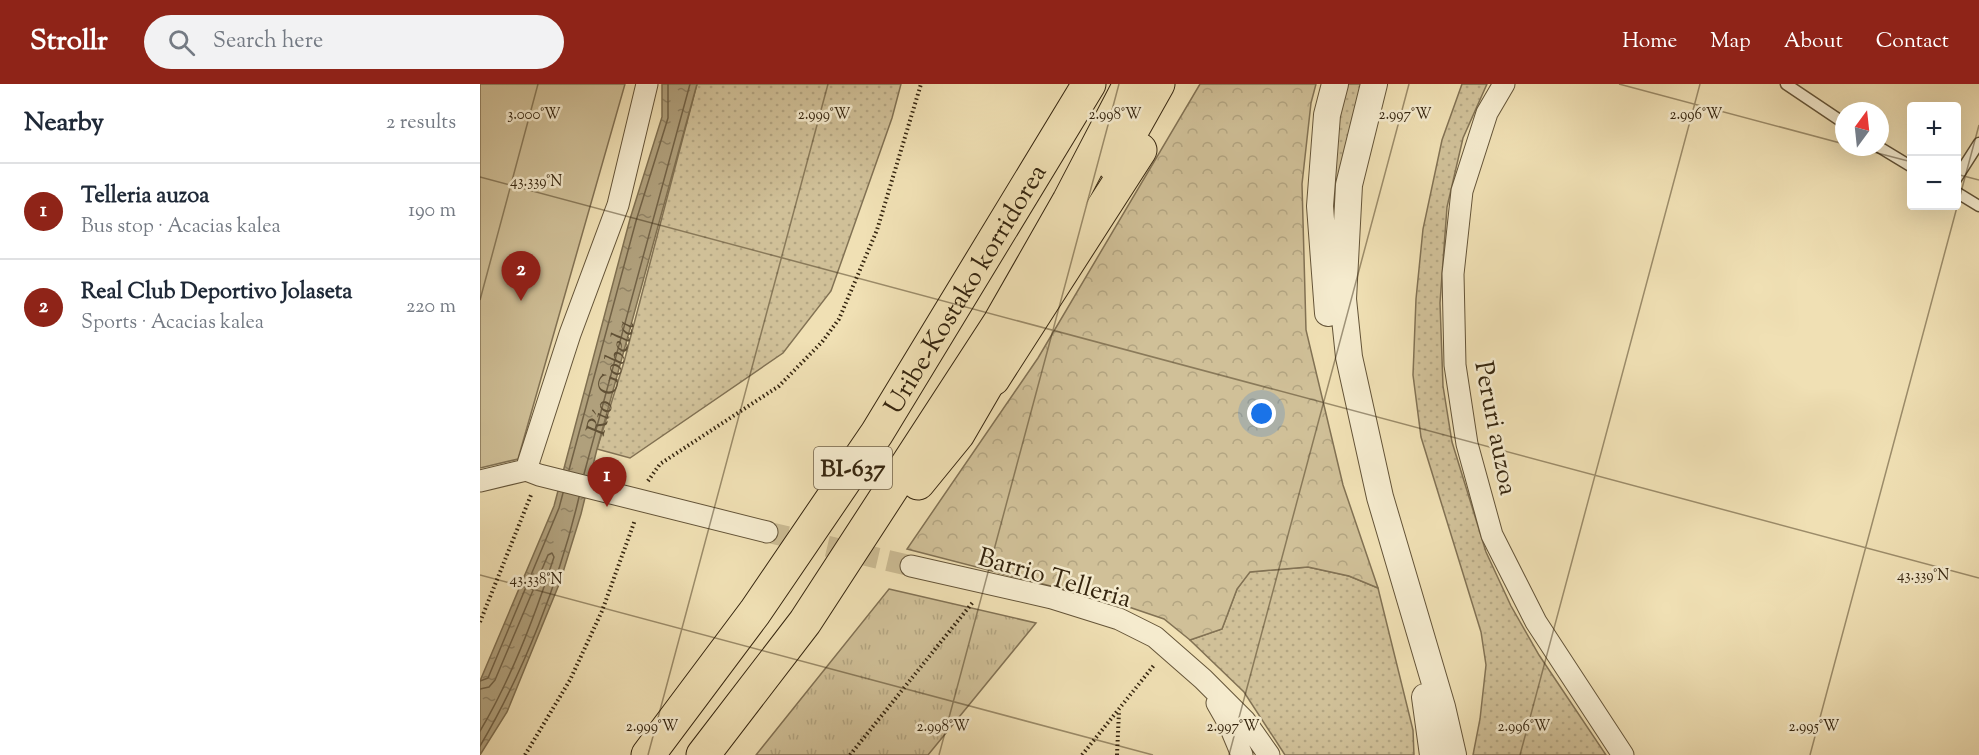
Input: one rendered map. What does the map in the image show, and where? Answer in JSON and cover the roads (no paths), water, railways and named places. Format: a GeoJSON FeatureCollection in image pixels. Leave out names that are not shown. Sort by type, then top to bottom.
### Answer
{"type":"FeatureCollection","features":[{"type":"Feature","properties":{"kind":"highway"},"geometry":{"type":"LineString","coordinates":[[1037,168],[1070,84]]}},
{"type":"Feature","properties":{"kind":"highway","name":"Uribe-Kostako korridorea"},"geometry":{"type":"LineString","coordinates":[[648,755],[755,612],[877,434],[1089,84]]}},
{"type":"Feature","properties":{"kind":"highway","name":"Uribe-Kostako korridorea"},"geometry":{"type":"LineString","coordinates":[[703,755],[805,622],[1000,322],[1069,201],[1130,84]]}},
{"type":"Feature","properties":{"kind":"highway"},"geometry":{"type":"LineString","coordinates":[[958,434],[1158,84]]}},
{"type":"Feature","properties":{"kind":"highway"},"geometry":{"type":"LineString","coordinates":[[805,622],[958,434],[1180,84]]}},
{"type":"Feature","properties":{"kind":"street"},"geometry":{"type":"LineString","coordinates":[[533,473],[570,334],[618,205],[647,84]]}},
{"type":"Feature","properties":{"kind":"street"},"geometry":{"type":"LineString","coordinates":[[1335,84],[1327,115],[1320,206],[1329,319],[1367,499],[1425,699],[1433,755]]}},
{"type":"Feature","properties":{"kind":"street"},"geometry":{"type":"LineString","coordinates":[[1374,84],[1349,186],[1343,299],[1349,357],[1380,497],[1442,707],[1453,755]]}},
{"type":"Feature","properties":{"kind":"street","name":"Peruri auzoa"},"geometry":{"type":"LineString","coordinates":[[1504,84],[1487,113],[1462,191],[1453,274],[1455,365],[1467,444],[1492,535],[1536,622],[1623,755]]}},
{"type":"Feature","properties":{"kind":"street"},"geometry":{"type":"LineString","coordinates":[[480,481],[533,473],[767,532]]}},
{"type":"Feature","properties":{"kind":"street","name":"Barrio Telleria"},"geometry":{"type":"LineString","coordinates":[[911,566],[986,585],[1052,598],[1119,619],[1155,637],[1203,679]]}},
{"type":"Feature","properties":{"kind":"street"},"geometry":{"type":"LineString","coordinates":[[1203,679],[1229,724],[1242,755]]}},
{"type":"Feature","properties":{"kind":"street"},"geometry":{"type":"LineString","coordinates":[[1203,679],[1245,721],[1269,755]]}},
{"type":"Feature","properties":{"kind":"lane"},"geometry":{"type":"LineString","coordinates":[[1786,84],[1835,117]]}},
{"type":"Feature","properties":{"kind":"lane"},"geometry":{"type":"LineString","coordinates":[[1961,171],[1979,143]]}},
{"type":"Feature","properties":{"kind":"lane"},"geometry":{"type":"LineString","coordinates":[[1889,153],[1907,164]]}},
{"type":"Feature","properties":{"kind":"lane"},"geometry":{"type":"LineString","coordinates":[[1961,195],[1979,206]]}},
{"type":"Feature","properties":{"kind":"water","name":"Río Gobela"},"geometry":{"type":"Polygon","coordinates":[[[662,84],[697,84],[581,514],[560,582],[507,712],[480,755],[480,681],[554,506],[630,219],[662,117],[662,84]]]}},
{"type":"Feature","properties":{"kind":"tunnel"},"geometry":{"type":"LineString","coordinates":[[767,532],[911,566]]}},
{"type":"Feature","properties":{"kind":"place","name":"Real Club Deportivo Jolaseta"},"geometry":{"type":"Point","coordinates":[521,301]}},
{"type":"Feature","properties":{"kind":"place","name":"Telleria auzoa"},"geometry":{"type":"Point","coordinates":[607,507]}}]}
